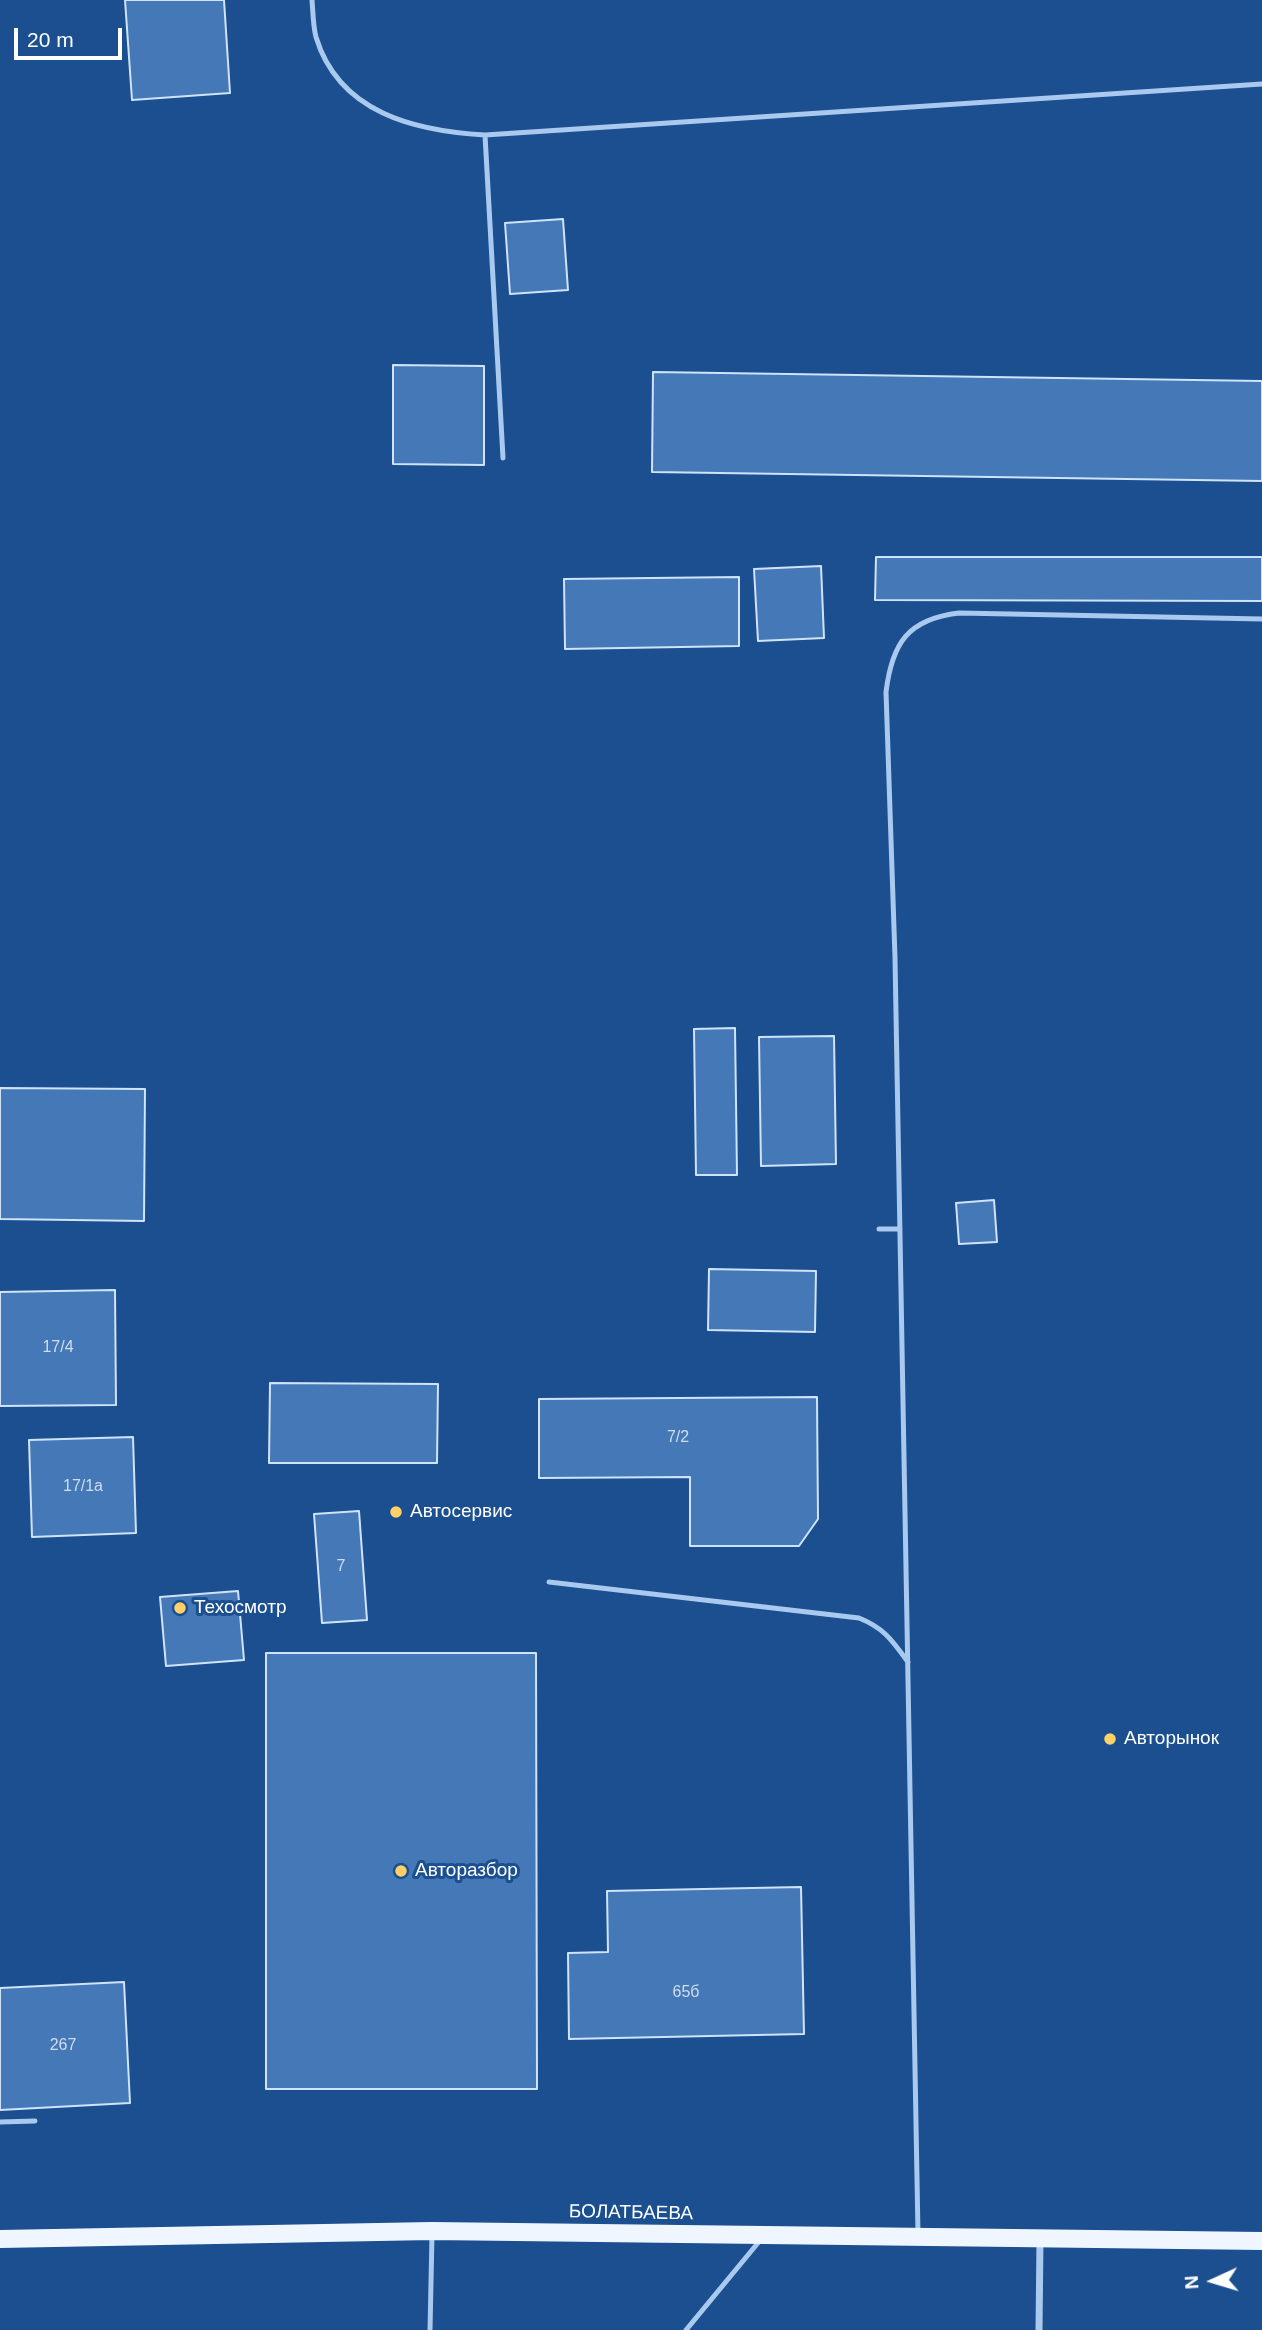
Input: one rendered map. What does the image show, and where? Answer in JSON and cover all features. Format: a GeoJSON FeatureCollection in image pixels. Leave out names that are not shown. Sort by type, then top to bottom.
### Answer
{"type":"FeatureCollection","features":[{"type":"Feature","properties":{"kind":"main road","name":"БОЛАТБАЕВА"},"geometry":{"type":"LineString","coordinates":[[0,2239],[432,2231],[1262,2241]]}},
{"type":"Feature","properties":{"kind":"street"},"geometry":{"type":"LineString","coordinates":[[1039,2330],[1040,2238]]}},
{"type":"Feature","properties":{"kind":"lane"},"geometry":{"type":"LineString","coordinates":[[312,0],[315,35],[326,62],[346,90],[374,108],[408,124],[446,133],[485,135],[1262,85]]}},
{"type":"Feature","properties":{"kind":"lane"},"geometry":{"type":"LineString","coordinates":[[485,135],[503,458]]}},
{"type":"Feature","properties":{"kind":"lane"},"geometry":{"type":"LineString","coordinates":[[918,2237],[895,958],[886,692],[894,653],[912,628],[942,615],[959,613],[1262,618]]}},
{"type":"Feature","properties":{"kind":"lane"},"geometry":{"type":"LineString","coordinates":[[878,1229],[900,1228]]}},
{"type":"Feature","properties":{"kind":"lane"},"geometry":{"type":"LineString","coordinates":[[549,1582],[859,1618],[874,1624],[890,1636],[908,1662]]}},
{"type":"Feature","properties":{"kind":"lane"},"geometry":{"type":"LineString","coordinates":[[0,2122],[35,2121]]}},
{"type":"Feature","properties":{"kind":"lane"},"geometry":{"type":"LineString","coordinates":[[430,2330],[432,2231]]}},
{"type":"Feature","properties":{"kind":"lane"},"geometry":{"type":"LineString","coordinates":[[686,2330],[764,2236]]}},
{"type":"Feature","properties":{"kind":"building"},"geometry":{"type":"Polygon","coordinates":[[[125,0],[224,0],[230,93],[132,100],[125,0]]]}},
{"type":"Feature","properties":{"kind":"building"},"geometry":{"type":"Polygon","coordinates":[[[563,219],[568,290],[510,294],[505,223],[563,219]]]}},
{"type":"Feature","properties":{"kind":"building"},"geometry":{"type":"Polygon","coordinates":[[[393,365],[484,366],[484,465],[393,464],[393,365]]]}},
{"type":"Feature","properties":{"kind":"building"},"geometry":{"type":"Polygon","coordinates":[[[653,372],[1262,381],[1262,481],[652,472],[653,372]]]}},
{"type":"Feature","properties":{"kind":"building"},"geometry":{"type":"Polygon","coordinates":[[[876,557],[1262,557],[1262,601],[875,600],[876,557]]]}},
{"type":"Feature","properties":{"kind":"building"},"geometry":{"type":"Polygon","coordinates":[[[821,566],[824,638],[758,641],[754,569],[821,566]]]}},
{"type":"Feature","properties":{"kind":"building"},"geometry":{"type":"Polygon","coordinates":[[[739,577],[739,646],[565,649],[564,579],[739,577]]]}},
{"type":"Feature","properties":{"kind":"building"},"geometry":{"type":"Polygon","coordinates":[[[735,1028],[737,1175],[696,1175],[694,1029],[735,1028]]]}},
{"type":"Feature","properties":{"kind":"building"},"geometry":{"type":"Polygon","coordinates":[[[834,1036],[836,1164],[761,1166],[759,1037],[834,1036]]]}},
{"type":"Feature","properties":{"kind":"building"},"geometry":{"type":"Polygon","coordinates":[[[0,1088],[145,1089],[144,1221],[0,1219],[0,1088]]]}},
{"type":"Feature","properties":{"kind":"building"},"geometry":{"type":"Polygon","coordinates":[[[994,1200],[997,1242],[959,1244],[956,1203],[994,1200]]]}},
{"type":"Feature","properties":{"kind":"building"},"geometry":{"type":"Polygon","coordinates":[[[709,1269],[816,1271],[815,1332],[708,1330],[709,1269]]]}},
{"type":"Feature","properties":{"kind":"building"},"geometry":{"type":"Polygon","coordinates":[[[115,1290],[116,1405],[0,1406],[0,1292],[115,1290]]]}},
{"type":"Feature","properties":{"kind":"building"},"geometry":{"type":"Polygon","coordinates":[[[270,1383],[438,1384],[437,1463],[269,1463],[270,1383]]]}},
{"type":"Feature","properties":{"kind":"building"},"geometry":{"type":"Polygon","coordinates":[[[817,1397],[818,1519],[799,1546],[690,1546],[690,1477],[539,1478],[539,1399],[817,1397]]]}},
{"type":"Feature","properties":{"kind":"building"},"geometry":{"type":"Polygon","coordinates":[[[133,1437],[136,1533],[32,1537],[29,1440],[133,1437]]]}},
{"type":"Feature","properties":{"kind":"building"},"geometry":{"type":"Polygon","coordinates":[[[359,1511],[367,1620],[322,1623],[314,1514],[359,1511]]]}},
{"type":"Feature","properties":{"kind":"building"},"geometry":{"type":"Polygon","coordinates":[[[238,1591],[244,1660],[166,1666],[160,1597],[238,1591]]]}},
{"type":"Feature","properties":{"kind":"building","name":"Авторазбор"},"geometry":{"type":"Polygon","coordinates":[[[266,1653],[536,1653],[537,2089],[266,2089],[266,1653]]]}},
{"type":"Feature","properties":{"kind":"building"},"geometry":{"type":"Polygon","coordinates":[[[801,1887],[804,2034],[569,2039],[568,1953],[608,1952],[607,1891],[801,1887]]]}},
{"type":"Feature","properties":{"kind":"building"},"geometry":{"type":"Polygon","coordinates":[[[124,1982],[130,2103],[0,2110],[0,1988],[124,1982]]]}},
{"type":"Feature","properties":{"kind":"place","name":"Автосервис"},"geometry":{"type":"Point","coordinates":[396,1512]}},
{"type":"Feature","properties":{"kind":"place","name":"Техосмотр"},"geometry":{"type":"Point","coordinates":[180,1608]}},
{"type":"Feature","properties":{"kind":"place","name":"Авторынок"},"geometry":{"type":"Point","coordinates":[1110,1739]}},
{"type":"Feature","properties":{"kind":"place","name":"Авторазбор"},"geometry":{"type":"Point","coordinates":[401,1871]}}]}
